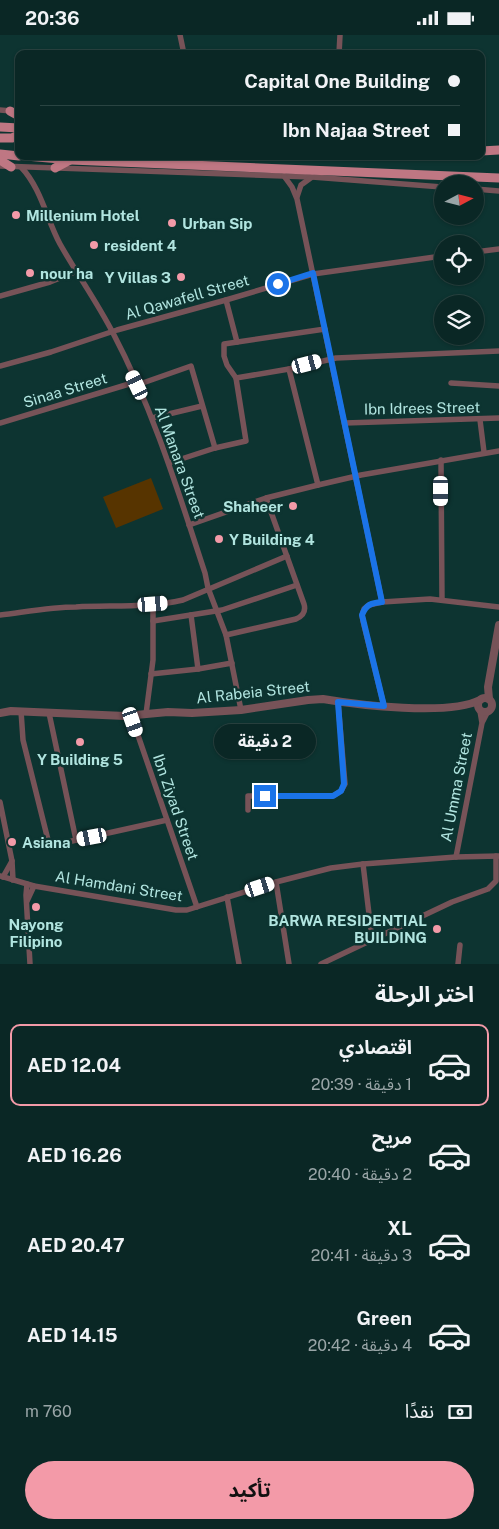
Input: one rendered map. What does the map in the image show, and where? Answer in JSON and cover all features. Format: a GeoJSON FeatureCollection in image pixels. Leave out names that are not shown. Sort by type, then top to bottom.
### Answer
{"type":"FeatureCollection","features":[{"type":"Feature","properties":{"kind":"main road"},"geometry":{"type":"LineString","coordinates":[[0,127],[15,128]]}},
{"type":"Feature","properties":{"kind":"main road"},"geometry":{"type":"LineString","coordinates":[[0,138],[15,137]]}},
{"type":"Feature","properties":{"kind":"main road"},"geometry":{"type":"LineString","coordinates":[[485,151],[499,151]]}},
{"type":"Feature","properties":{"kind":"main road"},"geometry":{"type":"LineString","coordinates":[[0,154],[15,156]]}},
{"type":"Feature","properties":{"kind":"main road"},"geometry":{"type":"LineString","coordinates":[[0,160],[16,167]]}},
{"type":"Feature","properties":{"kind":"main road"},"geometry":{"type":"LineString","coordinates":[[54,168],[71,160],[282,173],[434,176]]}},
{"type":"Feature","properties":{"kind":"main road"},"geometry":{"type":"LineString","coordinates":[[484,177],[499,178]]}},
{"type":"Feature","properties":{"kind":"main road"},"geometry":{"type":"LineString","coordinates":[[484,179],[499,184]]}},
{"type":"Feature","properties":{"kind":"street"},"geometry":{"type":"LineString","coordinates":[[180,35],[183,50]]}},
{"type":"Feature","properties":{"kind":"street"},"geometry":{"type":"LineString","coordinates":[[339,50],[340,35]]}},
{"type":"Feature","properties":{"kind":"street"},"geometry":{"type":"LineString","coordinates":[[0,166],[270,176],[282,173],[434,186]]}},
{"type":"Feature","properties":{"kind":"street","name":"Al Manara Street"},"geometry":{"type":"LineString","coordinates":[[16,167],[32,183],[75,272],[112,332],[152,418],[206,573],[208,588],[226,635],[241,710]]}},
{"type":"Feature","properties":{"kind":"street"},"geometry":{"type":"LineString","coordinates":[[32,183],[39,168]]}},
{"type":"Feature","properties":{"kind":"street"},"geometry":{"type":"LineString","coordinates":[[282,173],[292,187],[297,199],[382,602]]}},
{"type":"Feature","properties":{"kind":"street"},"geometry":{"type":"LineString","coordinates":[[297,199],[301,185],[312,177]]}},
{"type":"Feature","properties":{"kind":"street"},"geometry":{"type":"LineString","coordinates":[[484,190],[499,191]]}},
{"type":"Feature","properties":{"kind":"street"},"geometry":{"type":"LineString","coordinates":[[484,251],[499,249]]}},
{"type":"Feature","properties":{"kind":"street","name":"Al Qawafell Street"},"geometry":{"type":"LineString","coordinates":[[0,366],[313,273],[434,257]]}},
{"type":"Feature","properties":{"kind":"street"},"geometry":{"type":"LineString","coordinates":[[0,296],[75,272]]}},
{"type":"Feature","properties":{"kind":"street"},"geometry":{"type":"LineString","coordinates":[[226,300],[237,342]]}},
{"type":"Feature","properties":{"kind":"street"},"geometry":{"type":"LineString","coordinates":[[169,463],[215,448],[246,441],[236,378],[227,365],[224,344],[325,329]]}},
{"type":"Feature","properties":{"kind":"street"},"geometry":{"type":"LineString","coordinates":[[236,378],[289,369],[331,359],[499,351]]}},
{"type":"Feature","properties":{"kind":"street","name":"Sinaa Street"},"geometry":{"type":"LineString","coordinates":[[0,423],[129,384],[137,385],[191,366],[202,406]]}},
{"type":"Feature","properties":{"kind":"street"},"geometry":{"type":"LineString","coordinates":[[289,369],[318,485]]}},
{"type":"Feature","properties":{"kind":"street"},"geometry":{"type":"LineString","coordinates":[[451,383],[499,386]]}},
{"type":"Feature","properties":{"kind":"street"},"geometry":{"type":"LineString","coordinates":[[152,418],[202,406],[215,448]]}},
{"type":"Feature","properties":{"kind":"street","name":"Ibn Idrees Street"},"geometry":{"type":"LineString","coordinates":[[345,423],[499,418]]}},
{"type":"Feature","properties":{"kind":"street"},"geometry":{"type":"LineString","coordinates":[[480,420],[484,452]]}},
{"type":"Feature","properties":{"kind":"street"},"geometry":{"type":"LineString","coordinates":[[189,525],[266,499],[318,485],[441,460],[499,451]]}},
{"type":"Feature","properties":{"kind":"street"},"geometry":{"type":"LineString","coordinates":[[441,460],[442,600]]}},
{"type":"Feature","properties":{"kind":"street"},"geometry":{"type":"LineString","coordinates":[[226,635],[299,618],[305,607],[266,499]]}},
{"type":"Feature","properties":{"kind":"street"},"geometry":{"type":"LineString","coordinates":[[0,615],[73,607],[153,604],[183,600],[287,556]]}},
{"type":"Feature","properties":{"kind":"street"},"geometry":{"type":"LineString","coordinates":[[153,621],[218,611],[297,585]]}},
{"type":"Feature","properties":{"kind":"street"},"geometry":{"type":"LineString","coordinates":[[384,706],[362,615],[364,609],[369,605],[382,602],[418,599],[499,607]]}},
{"type":"Feature","properties":{"kind":"street"},"geometry":{"type":"LineString","coordinates":[[146,713],[151,674],[153,604]]}},
{"type":"Feature","properties":{"kind":"street"},"geometry":{"type":"LineString","coordinates":[[191,615],[198,669]]}},
{"type":"Feature","properties":{"kind":"street","name":"Al Umma Street"},"geometry":{"type":"LineString","coordinates":[[456,857],[482,723],[490,706],[488,687],[499,625]]}},
{"type":"Feature","properties":{"kind":"street"},"geometry":{"type":"LineString","coordinates":[[151,674],[232,663]]}},
{"type":"Feature","properties":{"kind":"street","name":"Al Umma Street"},"geometry":{"type":"LineString","coordinates":[[480,699],[488,687]]}},
{"type":"Feature","properties":{"kind":"street"},"geometry":{"type":"LineString","coordinates":[[480,699],[487,698],[490,706]]}},
{"type":"Feature","properties":{"kind":"street","name":"Al Rabeia Street"},"geometry":{"type":"LineString","coordinates":[[0,713],[21,711],[131,715],[241,710],[323,699],[416,709],[467,705],[490,706]]}},
{"type":"Feature","properties":{"kind":"street","name":"Al Rabeia Street"},"geometry":{"type":"LineString","coordinates":[[467,705],[480,699]]}},
{"type":"Feature","properties":{"kind":"street"},"geometry":{"type":"LineString","coordinates":[[248,810],[248,796],[333,796],[341,791],[344,784],[338,702]]}},
{"type":"Feature","properties":{"kind":"street","name":"Al Rabeia Street"},"geometry":{"type":"LineString","coordinates":[[0,707],[11,711]]}},
{"type":"Feature","properties":{"kind":"street"},"geometry":{"type":"LineString","coordinates":[[21,711],[23,740],[49,844],[54,845],[167,820]]}},
{"type":"Feature","properties":{"kind":"street"},"geometry":{"type":"LineString","coordinates":[[49,713],[76,840]]}},
{"type":"Feature","properties":{"kind":"street","name":"Ibn Ziyad Street"},"geometry":{"type":"LineString","coordinates":[[131,715],[197,907]]}},
{"type":"Feature","properties":{"kind":"street"},"geometry":{"type":"LineString","coordinates":[[0,802],[12,861],[13,880]]}},
{"type":"Feature","properties":{"kind":"street"},"geometry":{"type":"LineString","coordinates":[[321,964],[452,902],[493,886],[497,877],[497,856]]}},
{"type":"Feature","properties":{"kind":"street","name":"Al Hamdani Street"},"geometry":{"type":"LineString","coordinates":[[1,877],[27,884],[176,910],[197,907],[276,882],[322,870],[362,864],[497,856]]}},
{"type":"Feature","properties":{"kind":"street"},"geometry":{"type":"LineString","coordinates":[[1,877],[12,861]]}},
{"type":"Feature","properties":{"kind":"street"},"geometry":{"type":"LineString","coordinates":[[362,864],[372,939]]}},
{"type":"Feature","properties":{"kind":"street"},"geometry":{"type":"LineString","coordinates":[[276,882],[289,964]]}},
{"type":"Feature","properties":{"kind":"street"},"geometry":{"type":"LineString","coordinates":[[27,884],[30,964]]}},
{"type":"Feature","properties":{"kind":"street"},"geometry":{"type":"LineString","coordinates":[[27,901],[34,885]]}},
{"type":"Feature","properties":{"kind":"street"},"geometry":{"type":"LineString","coordinates":[[226,897],[239,964]]}},
{"type":"Feature","properties":{"kind":"street"},"geometry":{"type":"LineString","coordinates":[[458,964],[460,945]]}},
{"type":"Feature","properties":{"kind":"shaded area"},"geometry":{"type":"Polygon","coordinates":[[[151,478],[163,509],[116,528],[103,497],[151,478]]]}},
{"type":"Feature","properties":{"kind":"place","name":"Millenium Hotel"},"geometry":{"type":"Point","coordinates":[16,215]}},
{"type":"Feature","properties":{"kind":"place","name":"Urban Sip"},"geometry":{"type":"Point","coordinates":[172,223]}},
{"type":"Feature","properties":{"kind":"place","name":"resident 4"},"geometry":{"type":"Point","coordinates":[94,245]}},
{"type":"Feature","properties":{"kind":"place","name":"nour ha"},"geometry":{"type":"Point","coordinates":[30,273]}},
{"type":"Feature","properties":{"kind":"place","name":"Y Villas 3"},"geometry":{"type":"Point","coordinates":[181,277]}},
{"type":"Feature","properties":{"kind":"place","name":"Shaheer"},"geometry":{"type":"Point","coordinates":[293,506]}},
{"type":"Feature","properties":{"kind":"place","name":"Y Building 4"},"geometry":{"type":"Point","coordinates":[219,539]}},
{"type":"Feature","properties":{"kind":"place","name":"Y Building 5"},"geometry":{"type":"Point","coordinates":[80,742]}},
{"type":"Feature","properties":{"kind":"place","name":"Asiana"},"geometry":{"type":"Point","coordinates":[12,842]}},
{"type":"Feature","properties":{"kind":"place","name":"Nayong Filipino"},"geometry":{"type":"Point","coordinates":[36,907]}},
{"type":"Feature","properties":{"kind":"place","name":"BARWA RESIDENTIAL BUILDING"},"geometry":{"type":"Point","coordinates":[437,929]}},
{"type":"Feature","properties":{"kind":"route"},"geometry":{"type":"LineString","coordinates":[[265,796],[333,796],[341,791],[344,784],[338,702],[384,706],[362,615],[364,609],[369,605],[382,602],[313,273],[278,284]]}}]}
